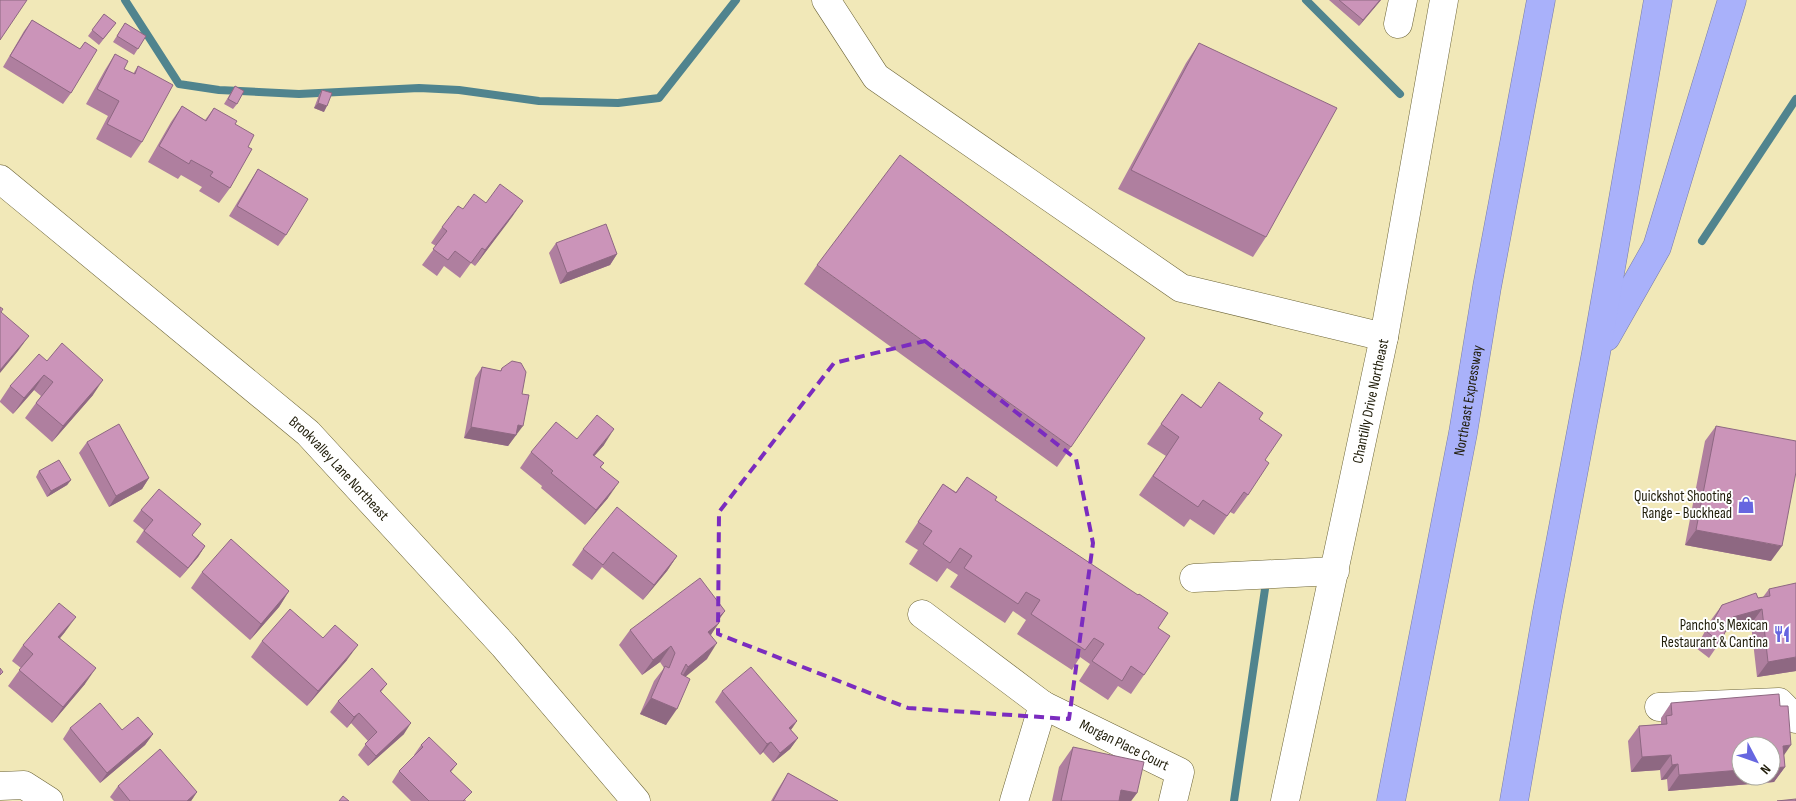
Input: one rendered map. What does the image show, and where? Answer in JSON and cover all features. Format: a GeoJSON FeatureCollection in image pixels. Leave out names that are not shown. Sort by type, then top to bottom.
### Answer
{"type":"FeatureCollection","features":[{"type":"Feature","properties":{"kind":"highway","name":"Northeast Expressway"},"geometry":{"type":"LineString","coordinates":[[1391,801],[1463,434],[1487,287],[1541,0]]}},
{"type":"Feature","properties":{"kind":"highway"},"geometry":{"type":"LineString","coordinates":[[1514,801],[1658,0]]}},
{"type":"Feature","properties":{"kind":"highway"},"geometry":{"type":"LineString","coordinates":[[1596,353],[1657,247],[1732,0]]}},
{"type":"Feature","properties":{"kind":"street"},"geometry":{"type":"LineString","coordinates":[[826,0],[876,77],[1181,288],[1384,337]]}},
{"type":"Feature","properties":{"kind":"street","name":"Chantilly Drive Northeast"},"geometry":{"type":"LineString","coordinates":[[1286,801],[1384,337],[1444,0]]}},
{"type":"Feature","properties":{"kind":"street","name":"Brookvalley Lane Northeast"},"geometry":{"type":"LineString","coordinates":[[0,179],[308,433],[504,646],[636,801]]}},
{"type":"Feature","properties":{"kind":"street"},"geometry":{"type":"LineString","coordinates":[[1194,578],[1335,571]]}},
{"type":"Feature","properties":{"kind":"street","name":"Morgan Place Court"},"geometry":{"type":"LineString","coordinates":[[922,614],[1043,705],[1180,772],[1173,801]]}},
{"type":"Feature","properties":{"kind":"street"},"geometry":{"type":"LineString","coordinates":[[1659,707],[1779,702],[1796,720]]}},
{"type":"Feature","properties":{"kind":"street"},"geometry":{"type":"LineString","coordinates":[[1014,801],[1043,705]]}},
{"type":"Feature","properties":{"kind":"street"},"geometry":{"type":"LineString","coordinates":[[0,786],[24,785],[49,801]]}},
{"type":"Feature","properties":{"kind":"highlighted area"},"geometry":{"type":"Polygon","coordinates":[[[925,341],[1076,459],[1093,543],[1069,719],[908,708],[718,634],[719,512],[834,363],[925,341]]]}},
{"type":"Feature","properties":{"kind":"building"},"geometry":{"type":"Polygon","coordinates":[[[0,0],[27,0],[0,40],[0,0]]]}},
{"type":"Feature","properties":{"kind":"building"},"geometry":{"type":"Polygon","coordinates":[[[1339,0],[1380,0],[1363,20],[1339,0]]]}},
{"type":"Feature","properties":{"kind":"building"},"geometry":{"type":"Polygon","coordinates":[[[104,14],[116,23],[103,39],[92,30],[104,14]]]}},
{"type":"Feature","properties":{"kind":"building"},"geometry":{"type":"Polygon","coordinates":[[[32,20],[80,49],[85,42],[97,50],[71,93],[10,56],[32,20]]]}},
{"type":"Feature","properties":{"kind":"building"},"geometry":{"type":"Polygon","coordinates":[[[125,23],[146,36],[138,49],[117,36],[125,23]]]}},
{"type":"Feature","properties":{"kind":"building"},"geometry":{"type":"Polygon","coordinates":[[[1199,43],[1337,108],[1266,237],[1131,170],[1199,43]]]}},
{"type":"Feature","properties":{"kind":"building"},"geometry":{"type":"Polygon","coordinates":[[[115,54],[128,61],[124,69],[135,74],[138,66],[173,85],[142,142],[107,124],[119,101],[97,89],[115,54]]]}},
{"type":"Feature","properties":{"kind":"building"},"geometry":{"type":"Polygon","coordinates":[[[235,86],[244,91],[237,104],[228,99],[235,86]]]}},
{"type":"Feature","properties":{"kind":"building"},"geometry":{"type":"Polygon","coordinates":[[[322,90],[332,93],[327,106],[318,103],[322,90]]]}},
{"type":"Feature","properties":{"kind":"building"},"geometry":{"type":"Polygon","coordinates":[[[182,106],[206,121],[214,108],[237,121],[235,124],[254,135],[248,147],[252,149],[230,188],[210,176],[213,172],[191,160],[189,164],[159,146],[182,106]]]}},
{"type":"Feature","properties":{"kind":"building"},"geometry":{"type":"Polygon","coordinates":[[[900,155],[1145,338],[1071,447],[817,265],[900,155]]]}},
{"type":"Feature","properties":{"kind":"building"},"geometry":{"type":"Polygon","coordinates":[[[258,169],[308,199],[286,235],[237,206],[258,169]]]}},
{"type":"Feature","properties":{"kind":"building"},"geometry":{"type":"Polygon","coordinates":[[[500,184],[523,201],[485,250],[482,248],[471,263],[455,251],[448,260],[433,249],[447,231],[442,227],[458,206],[463,209],[474,194],[486,203],[500,184]]]}},
{"type":"Feature","properties":{"kind":"building"},"geometry":{"type":"Polygon","coordinates":[[[606,224],[617,254],[567,273],[556,243],[606,224]]]}},
{"type":"Feature","properties":{"kind":"building"},"geometry":{"type":"Polygon","coordinates":[[[0,307],[3,309],[1,312],[29,336],[0,370],[0,307]]]}},
{"type":"Feature","properties":{"kind":"building"},"geometry":{"type":"Polygon","coordinates":[[[62,343],[103,380],[63,426],[36,403],[53,382],[44,375],[24,398],[10,386],[39,354],[47,361],[62,343]]]}},
{"type":"Feature","properties":{"kind":"building"},"geometry":{"type":"Polygon","coordinates":[[[512,361],[521,363],[526,372],[522,394],[529,395],[523,426],[518,425],[516,435],[471,427],[482,367],[501,371],[502,368],[512,361]]]}},
{"type":"Feature","properties":{"kind":"building"},"geometry":{"type":"Polygon","coordinates":[[[1219,382],[1263,413],[1259,419],[1282,435],[1265,460],[1269,463],[1248,495],[1244,492],[1227,516],[1203,500],[1198,507],[1153,476],[1179,437],[1161,424],[1182,394],[1201,408],[1219,382]]]}},
{"type":"Feature","properties":{"kind":"building"},"geometry":{"type":"Polygon","coordinates":[[[597,415],[614,429],[593,455],[604,463],[600,467],[619,482],[596,510],[551,473],[553,471],[531,452],[556,422],[577,439],[597,415]]]}},
{"type":"Feature","properties":{"kind":"building"},"geometry":{"type":"Polygon","coordinates":[[[119,424],[149,478],[116,496],[87,442],[119,424]]]}},
{"type":"Feature","properties":{"kind":"building"},"geometry":{"type":"Polygon","coordinates":[[[1716,426],[1796,441],[1796,472],[1782,546],[1696,530],[1716,426]]]}},
{"type":"Feature","properties":{"kind":"building"},"geometry":{"type":"Polygon","coordinates":[[[59,460],[71,480],[51,491],[39,471],[59,460]]]}},
{"type":"Feature","properties":{"kind":"building"},"geometry":{"type":"Polygon","coordinates":[[[967,477],[997,497],[995,500],[1168,613],[1158,628],[1170,636],[1144,675],[1131,666],[1122,681],[1092,661],[1104,644],[1094,638],[1085,650],[1031,614],[1040,600],[1026,592],[1018,604],[964,568],[972,556],[960,548],[950,563],[923,544],[932,531],[918,522],[943,484],[956,493],[967,477]]]}},
{"type":"Feature","properties":{"kind":"building"},"geometry":{"type":"Polygon","coordinates":[[[159,489],[201,524],[192,535],[205,546],[188,568],[144,531],[153,520],[141,510],[159,489]]]}},
{"type":"Feature","properties":{"kind":"building"},"geometry":{"type":"Polygon","coordinates":[[[617,507],[677,556],[654,585],[613,552],[603,565],[583,549],[617,507]]]}},
{"type":"Feature","properties":{"kind":"building"},"geometry":{"type":"Polygon","coordinates":[[[231,539],[289,591],[261,624],[202,572],[231,539]]]}},
{"type":"Feature","properties":{"kind":"building"},"geometry":{"type":"Polygon","coordinates":[[[700,578],[725,611],[717,619],[719,623],[708,632],[717,643],[688,667],[686,664],[681,674],[690,679],[677,709],[651,698],[665,666],[669,668],[675,653],[671,646],[653,660],[630,630],[700,578]]]}},
{"type":"Feature","properties":{"kind":"building"},"geometry":{"type":"Polygon","coordinates":[[[1796,583],[1796,657],[1768,662],[1762,609],[1733,617],[1720,642],[1707,632],[1722,605],[1756,593],[1758,598],[1770,596],[1769,589],[1796,583]]]}},
{"type":"Feature","properties":{"kind":"building"},"geometry":{"type":"Polygon","coordinates":[[[59,603],[76,617],[58,637],[96,668],[63,707],[19,670],[33,654],[23,645],[59,603]]]}},
{"type":"Feature","properties":{"kind":"building"},"geometry":{"type":"Polygon","coordinates":[[[290,609],[323,638],[335,625],[358,645],[318,691],[262,641],[290,609]]]}},
{"type":"Feature","properties":{"kind":"building"},"geometry":{"type":"Polygon","coordinates":[[[751,667],[797,721],[789,728],[798,738],[780,753],[771,742],[767,744],[722,691],[751,667]]]}},
{"type":"Feature","properties":{"kind":"building"},"geometry":{"type":"Polygon","coordinates":[[[372,668],[387,684],[380,691],[411,723],[376,756],[365,744],[377,732],[359,713],[354,717],[338,701],[372,668]]]}},
{"type":"Feature","properties":{"kind":"building"},"geometry":{"type":"Polygon","coordinates":[[[1779,694],[1780,706],[1788,706],[1791,745],[1783,746],[1785,767],[1781,767],[1781,736],[1731,736],[1731,771],[1679,775],[1678,764],[1672,765],[1671,755],[1642,757],[1639,726],[1667,724],[1666,716],[1672,715],[1671,703],[1779,694]]]}},
{"type":"Feature","properties":{"kind":"building"},"geometry":{"type":"Polygon","coordinates":[[[100,703],[122,730],[138,717],[153,734],[107,773],[70,728],[100,703]]]}},
{"type":"Feature","properties":{"kind":"building"},"geometry":{"type":"Polygon","coordinates":[[[429,737],[457,764],[450,771],[472,792],[463,801],[429,801],[399,771],[423,747],[421,745],[429,737]]]}},
{"type":"Feature","properties":{"kind":"building"},"geometry":{"type":"Polygon","coordinates":[[[1073,747],[1144,762],[1137,793],[1121,790],[1119,801],[1061,801],[1073,747]]]}},
{"type":"Feature","properties":{"kind":"building"},"geometry":{"type":"Polygon","coordinates":[[[160,749],[197,792],[187,801],[130,801],[118,786],[160,749]]]}},
{"type":"Feature","properties":{"kind":"building"},"geometry":{"type":"Polygon","coordinates":[[[788,773],[838,801],[773,801],[788,773]]]}},
{"type":"Feature","properties":{"kind":"building"},"geometry":{"type":"Polygon","coordinates":[[[343,796],[349,801],[339,801],[343,796]]]}},
{"type":"Feature","properties":{"kind":"building"},"geometry":{"type":"Polygon","coordinates":[[[1796,799],[1796,801],[1777,801],[1796,799]]]}},
{"type":"Feature","properties":{"kind":"waterway"},"geometry":{"type":"LineString","coordinates":[[125,0],[179,84],[219,90],[299,94],[419,88],[459,90],[539,101],[618,103],[659,98],[736,0]]}},
{"type":"Feature","properties":{"kind":"waterway"},"geometry":{"type":"LineString","coordinates":[[1306,0],[1400,94]]}},
{"type":"Feature","properties":{"kind":"waterway"},"geometry":{"type":"LineString","coordinates":[[1702,241],[1796,99]]}},
{"type":"Feature","properties":{"kind":"waterway"},"geometry":{"type":"LineString","coordinates":[[1234,801],[1265,589]]}},
{"type":"Feature","properties":{"kind":"place","name":"Quickshot Shooting Range - Buckhead"},"geometry":{"type":"Point","coordinates":[1746,505]}},
{"type":"Feature","properties":{"kind":"place","name":"Pancho's Mexican Restaurant & Cantina"},"geometry":{"type":"Point","coordinates":[1782,634]}}]}
